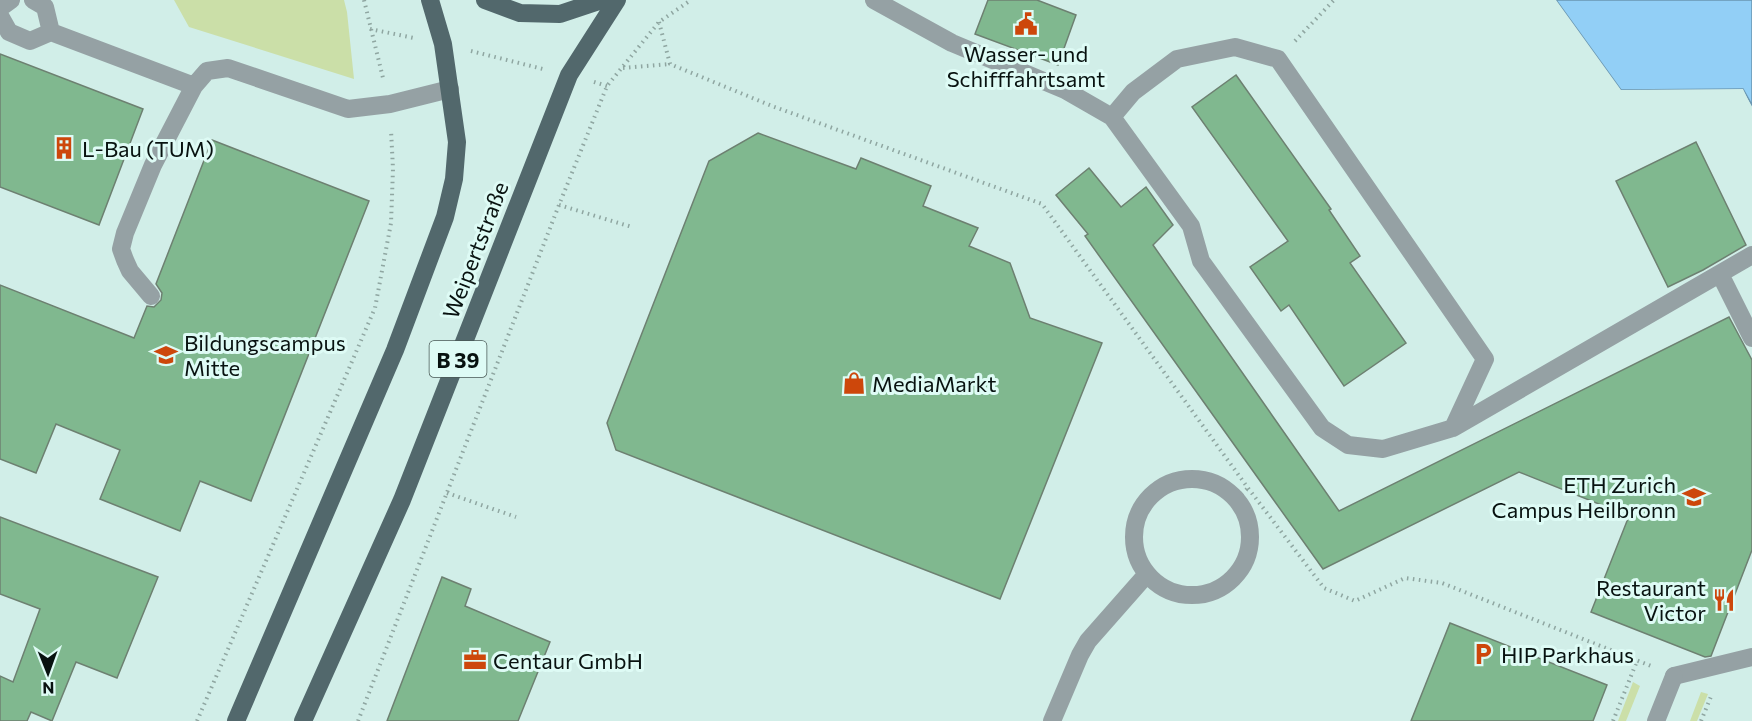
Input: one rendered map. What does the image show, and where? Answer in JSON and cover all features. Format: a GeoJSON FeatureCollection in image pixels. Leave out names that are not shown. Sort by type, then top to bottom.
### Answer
{"type":"FeatureCollection","features":[{"type":"Feature","properties":{"kind":"main road","name":"Weipertstraße"},"geometry":{"type":"LineString","coordinates":[[236,721],[395,350],[445,217],[454,179],[456,142],[442,44],[430,0]]}},
{"type":"Feature","properties":{"kind":"main road"},"geometry":{"type":"LineString","coordinates":[[485,0],[520,13],[560,14],[602,0]]}},
{"type":"Feature","properties":{"kind":"main road","name":"Weipertstraße"},"geometry":{"type":"LineString","coordinates":[[303,721],[402,500],[569,75],[617,0]]}},
{"type":"Feature","properties":{"kind":"street"},"geometry":{"type":"LineString","coordinates":[[0,8],[11,0]]}},
{"type":"Feature","properties":{"kind":"street"},"geometry":{"type":"LineString","coordinates":[[33,0],[45,7],[51,32]]}},
{"type":"Feature","properties":{"kind":"street"},"geometry":{"type":"LineString","coordinates":[[874,0],[952,43],[1065,90],[1112,117],[1191,226],[1201,261],[1322,428],[1348,445],[1383,449],[1453,428],[1752,255]]}},
{"type":"Feature","properties":{"kind":"street"},"geometry":{"type":"LineString","coordinates":[[0,16],[9,32],[30,41],[51,32],[194,86]]}},
{"type":"Feature","properties":{"kind":"street"},"geometry":{"type":"LineString","coordinates":[[1112,117],[1133,92],[1176,60],[1235,47],[1278,59],[1485,359],[1453,428]]}},
{"type":"Feature","properties":{"kind":"street"},"geometry":{"type":"LineString","coordinates":[[151,296],[130,270],[125,260],[122,249],[124,233],[153,165],[194,86],[207,71],[228,68],[348,109],[390,104],[450,89]]}},
{"type":"Feature","properties":{"kind":"street"},"geometry":{"type":"LineString","coordinates":[[1720,274],[1752,338]]}},
{"type":"Feature","properties":{"kind":"street"},"geometry":{"type":"LineString","coordinates":[[1201,478],[1242,493],[1251,528],[1251,545],[1246,561],[1237,575],[1224,586],[1209,593],[1191,596],[1175,593],[1160,585],[1147,574],[1137,556],[1134,536],[1137,517],[1147,499],[1162,486],[1181,479],[1201,478]]}},
{"type":"Feature","properties":{"kind":"street"},"geometry":{"type":"LineString","coordinates":[[1052,721],[1088,641],[1147,574]]}},
{"type":"Feature","properties":{"kind":"street"},"geometry":{"type":"LineString","coordinates":[[1656,721],[1674,676],[1752,657]]}},
{"type":"Feature","properties":{"kind":"path"},"geometry":{"type":"LineString","coordinates":[[197,721],[375,308],[391,224],[393,169],[390,104],[364,0]]}},
{"type":"Feature","properties":{"kind":"path"},"geometry":{"type":"LineString","coordinates":[[358,721],[607,86],[659,22],[691,0]]}},
{"type":"Feature","properties":{"kind":"path"},"geometry":{"type":"LineString","coordinates":[[1278,59],[1334,0]]}},
{"type":"Feature","properties":{"kind":"path"},"geometry":{"type":"LineString","coordinates":[[659,22],[670,64]]}},
{"type":"Feature","properties":{"kind":"path"},"geometry":{"type":"LineString","coordinates":[[370,29],[442,44],[607,86]]}},
{"type":"Feature","properties":{"kind":"path"},"geometry":{"type":"LineString","coordinates":[[621,68],[670,64],[772,106],[1042,204],[1242,493],[1324,588],[1355,601],[1405,578],[1442,583],[1674,676]]}},
{"type":"Feature","properties":{"kind":"path"},"geometry":{"type":"LineString","coordinates":[[559,205],[632,227]]}},
{"type":"Feature","properties":{"kind":"path"},"geometry":{"type":"LineString","coordinates":[[447,494],[516,517]]}},
{"type":"Feature","properties":{"kind":"path"},"geometry":{"type":"LineString","coordinates":[[1613,721],[1637,661]]}},
{"type":"Feature","properties":{"kind":"path"},"geometry":{"type":"LineString","coordinates":[[1701,721],[1713,691]]}},
{"type":"Feature","properties":{"kind":"green space"},"geometry":{"type":"Polygon","coordinates":[[[174,0],[344,0],[354,79],[189,27],[174,0]]]}},
{"type":"Feature","properties":{"kind":"green space"},"geometry":{"type":"Polygon","coordinates":[[[1633,682],[1640,686],[1626,721],[1618,721],[1633,682]]]}},
{"type":"Feature","properties":{"kind":"green space"},"geometry":{"type":"Polygon","coordinates":[[[1701,692],[1708,694],[1697,721],[1690,721],[1701,692]]]}},
{"type":"Feature","properties":{"kind":"water"},"geometry":{"type":"Polygon","coordinates":[[[1556,0],[1752,0],[1752,105],[1743,89],[1621,90],[1556,0]]]}},
{"type":"Feature","properties":{"kind":"pier"},"geometry":{"type":"Polygon","coordinates":[[[1553,0],[1556,0],[1621,90],[1743,89],[1752,108],[1741,92],[1620,93],[1553,0]]]}},
{"type":"Feature","properties":{"kind":"building","name":"Wasser- und Schifffahrtsamt"},"geometry":{"type":"Polygon","coordinates":[[[988,0],[1037,0],[1076,15],[1058,65],[975,34],[988,0]]]}},
{"type":"Feature","properties":{"kind":"building","name":"L-Bau (TUM)"},"geometry":{"type":"Polygon","coordinates":[[[0,54],[143,109],[99,225],[0,187],[0,54]]]}},
{"type":"Feature","properties":{"kind":"building"},"geometry":{"type":"Polygon","coordinates":[[[1236,75],[1331,209],[1329,210],[1360,256],[1350,263],[1406,343],[1344,386],[1289,305],[1281,311],[1250,267],[1288,241],[1192,107],[1236,75]]]}},
{"type":"Feature","properties":{"kind":"building","name":"MediaMarkt"},"geometry":{"type":"Polygon","coordinates":[[[758,133],[856,169],[861,158],[931,186],[923,206],[978,228],[969,246],[1010,263],[1030,318],[1102,343],[1000,599],[616,450],[607,423],[709,161],[758,133]]]}},
{"type":"Feature","properties":{"kind":"building"},"geometry":{"type":"Polygon","coordinates":[[[212,140],[369,201],[251,501],[200,481],[180,531],[100,499],[120,450],[56,424],[36,473],[0,459],[0,285],[134,338],[147,306],[154,307],[161,300],[162,293],[156,284],[212,140]]]}},
{"type":"Feature","properties":{"kind":"building"},"geometry":{"type":"Polygon","coordinates":[[[1696,142],[1746,245],[1668,287],[1616,181],[1696,142]]]}},
{"type":"Feature","properties":{"kind":"building"},"geometry":{"type":"Polygon","coordinates":[[[1089,168],[1121,207],[1146,187],[1173,225],[1153,245],[1339,511],[1729,317],[1752,360],[1752,550],[1711,656],[1705,657],[1591,612],[1629,516],[1519,472],[1323,569],[1085,236],[1088,234],[1056,195],[1089,168]]]}},
{"type":"Feature","properties":{"kind":"building"},"geometry":{"type":"Polygon","coordinates":[[[0,517],[158,577],[117,678],[76,662],[52,721],[31,712],[27,721],[0,721],[0,676],[13,682],[40,609],[0,594],[0,517]]]}},
{"type":"Feature","properties":{"kind":"building"},"geometry":{"type":"Polygon","coordinates":[[[442,577],[471,589],[465,606],[550,642],[518,721],[387,721],[442,577]]]}},
{"type":"Feature","properties":{"kind":"building","name":"HIP Parkhaus"},"geometry":{"type":"Polygon","coordinates":[[[1450,623],[1607,685],[1593,721],[1411,721],[1450,623]]]}},
{"type":"Feature","properties":{"kind":"place","name":"Wasser- und Schifffahrtsamt"},"geometry":{"type":"Point","coordinates":[1026,24]}},
{"type":"Feature","properties":{"kind":"place","name":"L-Bau (TUM)"},"geometry":{"type":"Point","coordinates":[64,148]}},
{"type":"Feature","properties":{"kind":"place","name":"Bildungscampus Mitte"},"geometry":{"type":"Point","coordinates":[166,355]}},
{"type":"Feature","properties":{"kind":"place","name":"MediaMarkt"},"geometry":{"type":"Point","coordinates":[854,383]}},
{"type":"Feature","properties":{"kind":"place","name":"ETH Zurich Campus Heilbronn"},"geometry":{"type":"Point","coordinates":[1694,497]}},
{"type":"Feature","properties":{"kind":"place","name":"Restaurant Victor"},"geometry":{"type":"Point","coordinates":[1724,600]}},
{"type":"Feature","properties":{"kind":"place","name":"HIP Parkhaus"},"geometry":{"type":"Point","coordinates":[1483,654]}},
{"type":"Feature","properties":{"kind":"place","name":"Centaur GmbH"},"geometry":{"type":"Point","coordinates":[475,660]}}]}
